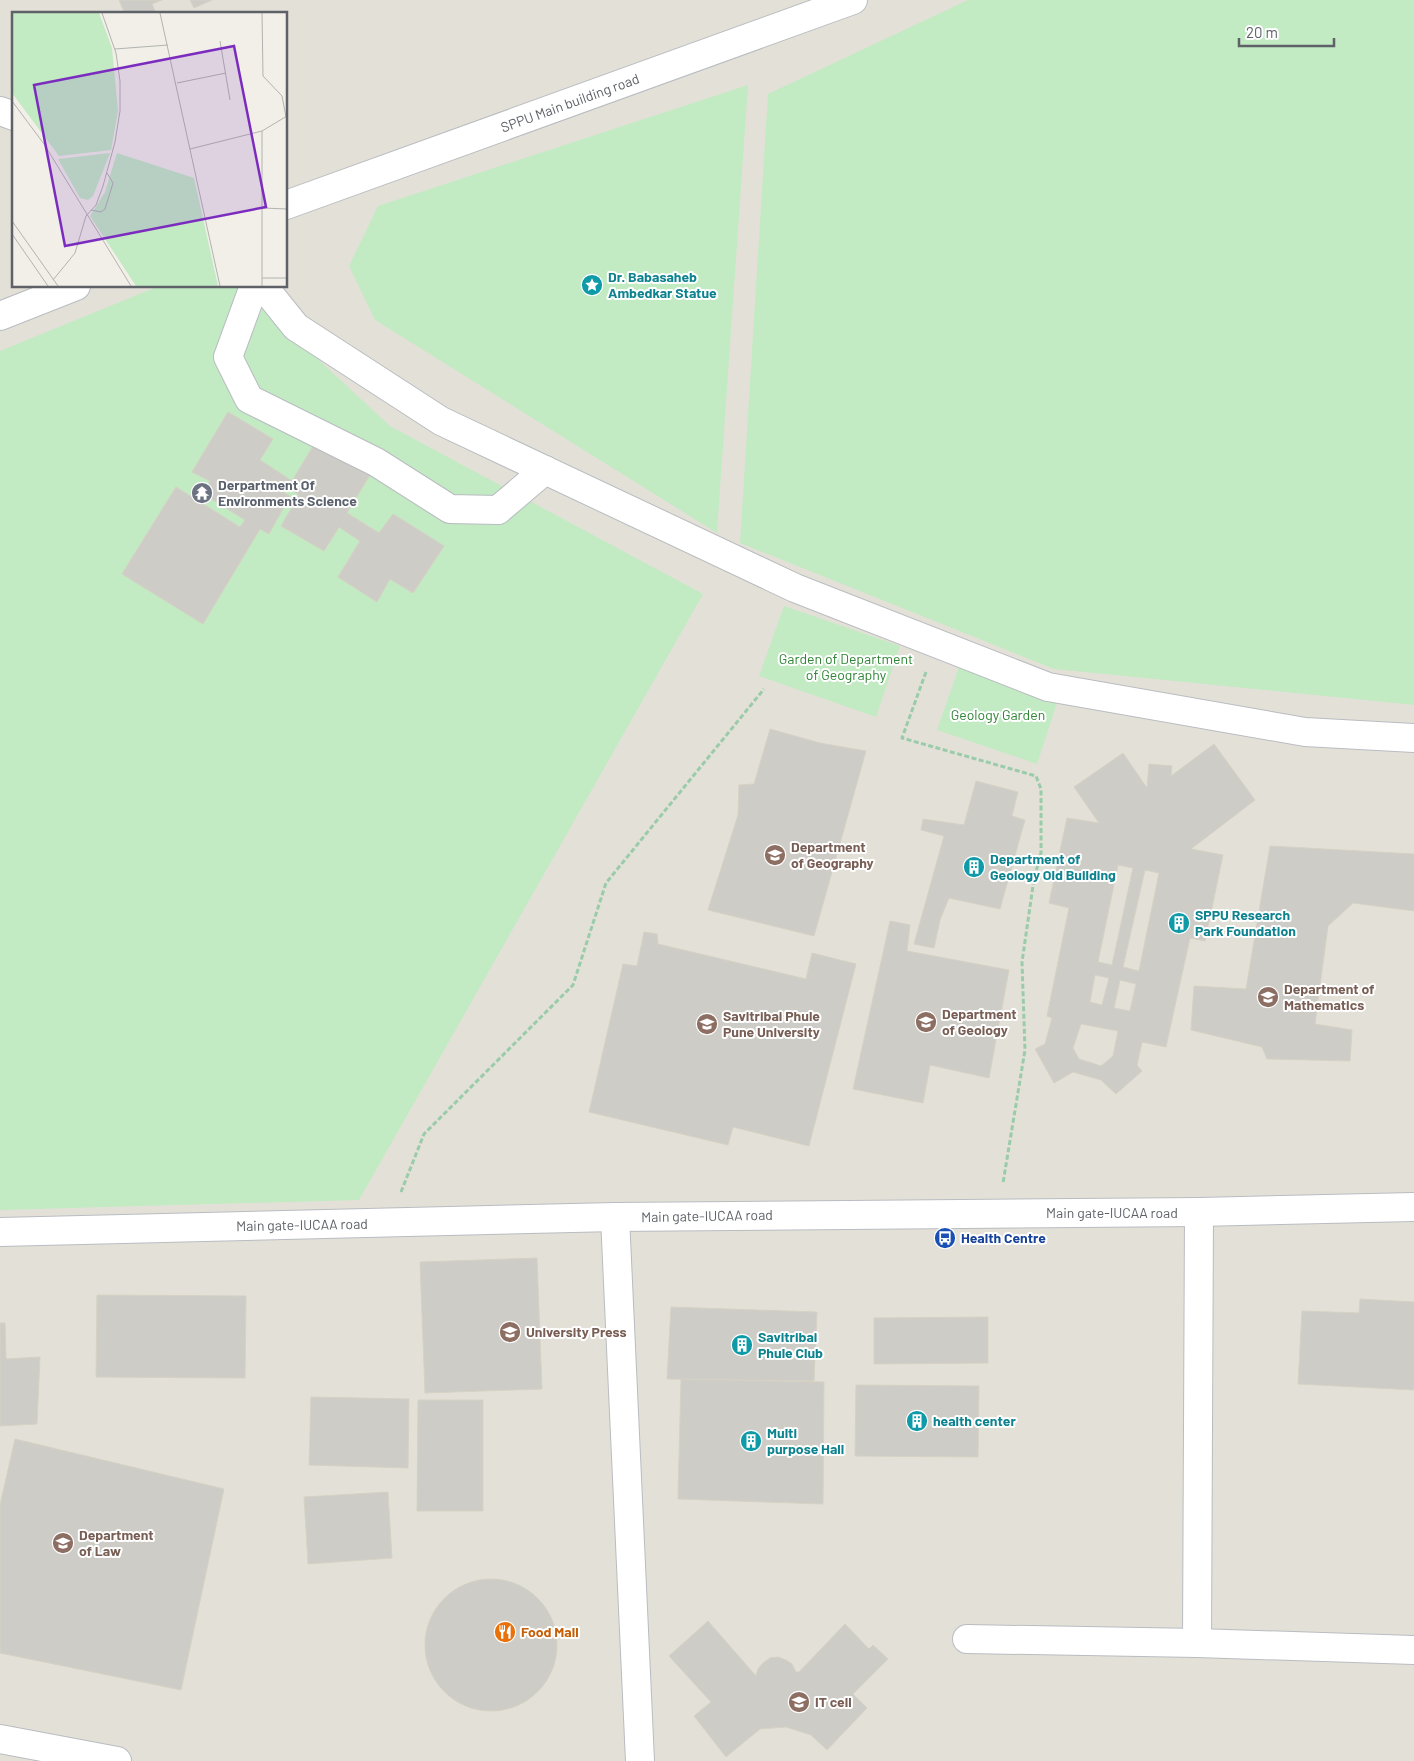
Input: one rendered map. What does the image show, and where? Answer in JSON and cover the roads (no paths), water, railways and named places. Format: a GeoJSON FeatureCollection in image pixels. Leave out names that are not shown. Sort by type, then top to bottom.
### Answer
{"type":"FeatureCollection","features":[{"type":"Feature","properties":{"kind":"street","name":"SPPU Main building road"},"geometry":{"type":"LineString","coordinates":[[288,204],[853,0]]}},
{"type":"Feature","properties":{"kind":"street"},"geometry":{"type":"LineString","coordinates":[[0,111],[12,115]]}},
{"type":"Feature","properties":{"kind":"street"},"geometry":{"type":"LineString","coordinates":[[0,316],[71,288]]}},
{"type":"Feature","properties":{"kind":"street"},"geometry":{"type":"LineString","coordinates":[[253,288],[228,357],[250,399],[376,462],[450,509],[498,510],[545,470]]}},
{"type":"Feature","properties":{"kind":"street"},"geometry":{"type":"LineString","coordinates":[[265,288],[296,327],[441,421],[795,588],[936,644],[1048,687],[1305,732],[1414,738]]}},
{"type":"Feature","properties":{"kind":"street","name":"Main gate-IUCAA road"},"geometry":{"type":"LineString","coordinates":[[0,1232],[615,1217],[1198,1212],[1414,1206]]}},
{"type":"Feature","properties":{"kind":"street"},"geometry":{"type":"LineString","coordinates":[[1197,1643],[1198,1212]]}},
{"type":"Feature","properties":{"kind":"street"},"geometry":{"type":"LineString","coordinates":[[615,1217],[640,1761]]}},
{"type":"Feature","properties":{"kind":"street"},"geometry":{"type":"LineString","coordinates":[[967,1639],[1197,1643],[1414,1650]]}},
{"type":"Feature","properties":{"kind":"street"},"geometry":{"type":"LineString","coordinates":[[0,1739],[117,1761]]}},
{"type":"Feature","properties":{"kind":"place","name":"Dr. Babasaheb Ambedkar Statue"},"geometry":{"type":"Point","coordinates":[592,285]}},
{"type":"Feature","properties":{"kind":"place","name":"Derpartment Of Environments Science"},"geometry":{"type":"Point","coordinates":[202,493]}},
{"type":"Feature","properties":{"kind":"place","name":"Department of Geography"},"geometry":{"type":"Point","coordinates":[775,855]}},
{"type":"Feature","properties":{"kind":"place","name":"Department of Geology Old Building"},"geometry":{"type":"Point","coordinates":[974,867]}},
{"type":"Feature","properties":{"kind":"place","name":"SPPU Research Park Foundation"},"geometry":{"type":"Point","coordinates":[1179,923]}},
{"type":"Feature","properties":{"kind":"place","name":"Department of Mathematics"},"geometry":{"type":"Point","coordinates":[1268,997]}},
{"type":"Feature","properties":{"kind":"place","name":"Department of Geology"},"geometry":{"type":"Point","coordinates":[926,1022]}},
{"type":"Feature","properties":{"kind":"place","name":"Savitribai Phule Pune University"},"geometry":{"type":"Point","coordinates":[707,1024]}},
{"type":"Feature","properties":{"kind":"place","name":"Health Centre"},"geometry":{"type":"Point","coordinates":[945,1238]}},
{"type":"Feature","properties":{"kind":"place","name":"University Press"},"geometry":{"type":"Point","coordinates":[510,1332]}},
{"type":"Feature","properties":{"kind":"place","name":"Savitribai Phule Club"},"geometry":{"type":"Point","coordinates":[742,1345]}},
{"type":"Feature","properties":{"kind":"place","name":"health center"},"geometry":{"type":"Point","coordinates":[917,1421]}},
{"type":"Feature","properties":{"kind":"place","name":"Multi purpose Hall"},"geometry":{"type":"Point","coordinates":[751,1441]}},
{"type":"Feature","properties":{"kind":"place","name":"Department of Law"},"geometry":{"type":"Point","coordinates":[63,1543]}},
{"type":"Feature","properties":{"kind":"place","name":"Food Mall"},"geometry":{"type":"Point","coordinates":[505,1632]}},
{"type":"Feature","properties":{"kind":"place","name":"IT cell"},"geometry":{"type":"Point","coordinates":[799,1702]}},
{"type":"Feature","properties":{"kind":"park label","name":"Garden of Department of Geography"},"geometry":{"type":"Point","coordinates":[846,668]}},
{"type":"Feature","properties":{"kind":"park label","name":"Geology Garden"},"geometry":{"type":"Point","coordinates":[998,715]}}]}
